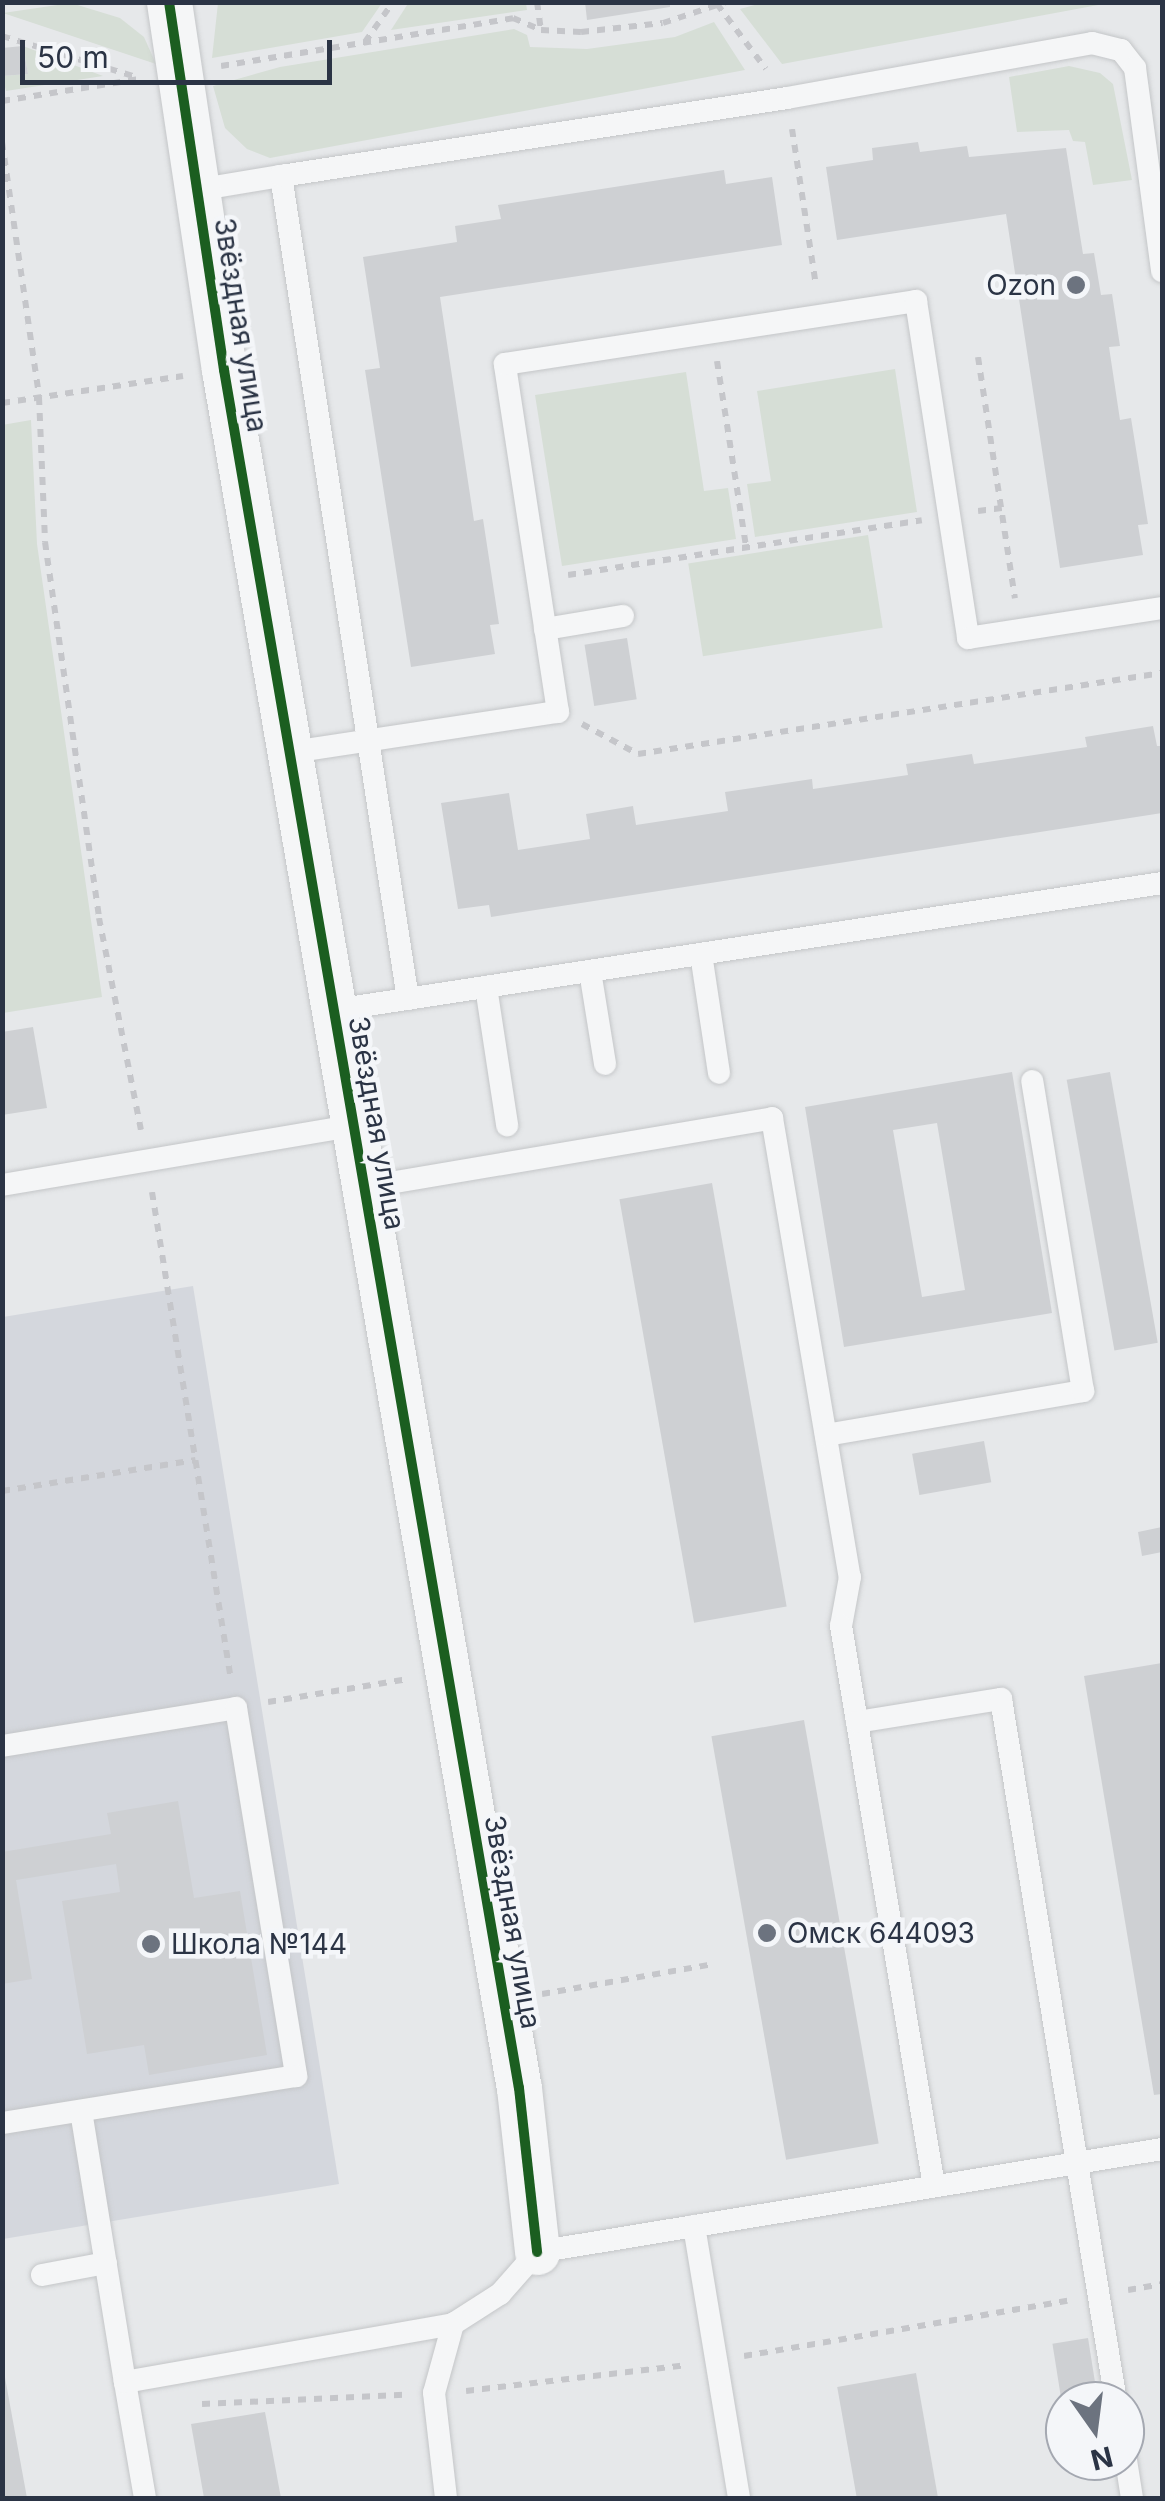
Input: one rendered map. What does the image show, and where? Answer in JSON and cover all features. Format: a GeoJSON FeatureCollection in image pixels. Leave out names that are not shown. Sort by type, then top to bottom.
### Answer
{"type":"FeatureCollection","features":[{"type":"Feature","properties":{"kind":"street","name":"Звёздная улица"},"geometry":{"type":"LineString","coordinates":[[169,2],[224,370],[504,2000],[536,2252]]}},
{"type":"Feature","properties":{"kind":"lane"},"geometry":{"type":"LineString","coordinates":[[196,190],[788,98],[1092,43],[1121,50],[1135,68],[1162,272]]}},
{"type":"Feature","properties":{"kind":"lane"},"geometry":{"type":"LineString","coordinates":[[282,176],[408,999]]}},
{"type":"Feature","properties":{"kind":"lane"},"geometry":{"type":"LineString","coordinates":[[292,752],[558,712],[505,364],[916,301],[968,638],[1162,608]]}},
{"type":"Feature","properties":{"kind":"lane"},"geometry":{"type":"LineString","coordinates":[[545,629],[623,616]]}},
{"type":"Feature","properties":{"kind":"lane"},"geometry":{"type":"LineString","coordinates":[[335,1010],[1162,883]]}},
{"type":"Feature","properties":{"kind":"lane"},"geometry":{"type":"LineString","coordinates":[[701,954],[719,1073]]}},
{"type":"Feature","properties":{"kind":"lane"},"geometry":{"type":"LineString","coordinates":[[590,971],[605,1064]]}},
{"type":"Feature","properties":{"kind":"lane"},"geometry":{"type":"LineString","coordinates":[[486,987],[507,1125]]}},
{"type":"Feature","properties":{"kind":"lane"},"geometry":{"type":"LineString","coordinates":[[826,1435],[1083,1392],[1032,1081]]}},
{"type":"Feature","properties":{"kind":"lane"},"geometry":{"type":"LineString","coordinates":[[366,1187],[772,1118],[850,1577],[842,1626],[934,2186]]}},
{"type":"Feature","properties":{"kind":"lane"},"geometry":{"type":"LineString","coordinates":[[2,1185],[356,1125]]}},
{"type":"Feature","properties":{"kind":"lane"},"geometry":{"type":"LineString","coordinates":[[857,1722],[1000,1699],[1113,2381]]}},
{"type":"Feature","properties":{"kind":"lane"},"geometry":{"type":"LineString","coordinates":[[2,1746],[236,1708],[296,2076],[2,2123]]}},
{"type":"Feature","properties":{"kind":"lane"},"geometry":{"type":"LineString","coordinates":[[81,2110],[106,2263],[136,2380],[146,2498]]}},
{"type":"Feature","properties":{"kind":"lane"},"geometry":{"type":"LineString","coordinates":[[136,2380],[453,2324],[500,2294],[536,2252],[1162,2148]]}},
{"type":"Feature","properties":{"kind":"lane"},"geometry":{"type":"LineString","coordinates":[[694,2226],[739,2498]]}},
{"type":"Feature","properties":{"kind":"lane"},"geometry":{"type":"LineString","coordinates":[[42,2275],[106,2263]]}},
{"type":"Feature","properties":{"kind":"lane"},"geometry":{"type":"LineString","coordinates":[[446,2498],[434,2393],[453,2324]]}},
{"type":"Feature","properties":{"kind":"path"},"geometry":{"type":"LineString","coordinates":[[364,43],[393,2]]}},
{"type":"Feature","properties":{"kind":"path"},"geometry":{"type":"LineString","coordinates":[[537,2],[541,30]]}},
{"type":"Feature","properties":{"kind":"path"},"geometry":{"type":"LineString","coordinates":[[179,72],[512,18],[541,30],[663,23],[719,3],[788,98],[820,316]]}},
{"type":"Feature","properties":{"kind":"path"},"geometry":{"type":"LineString","coordinates":[[2,36],[142,79],[2,101]]}},
{"type":"Feature","properties":{"kind":"path"},"geometry":{"type":"LineString","coordinates":[[2,142],[38,397],[45,542],[99,918],[147,1160],[236,1708],[447,1673]]}},
{"type":"Feature","properties":{"kind":"path"},"geometry":{"type":"LineString","coordinates":[[713,332],[746,547]]}},
{"type":"Feature","properties":{"kind":"path"},"geometry":{"type":"LineString","coordinates":[[978,357],[1020,630]]}},
{"type":"Feature","properties":{"kind":"path"},"geometry":{"type":"LineString","coordinates":[[2,403],[224,370]]}},
{"type":"Feature","properties":{"kind":"path"},"geometry":{"type":"LineString","coordinates":[[538,580],[1002,508]]}},
{"type":"Feature","properties":{"kind":"path"},"geometry":{"type":"LineString","coordinates":[[558,712],[638,754],[1162,673]]}},
{"type":"Feature","properties":{"kind":"path"},"geometry":{"type":"LineString","coordinates":[[2,1491],[196,1460]]}},
{"type":"Feature","properties":{"kind":"path"},"geometry":{"type":"LineString","coordinates":[[504,2000],[714,1964]]}},
{"type":"Feature","properties":{"kind":"path"},"geometry":{"type":"LineString","coordinates":[[136,2380],[193,2404],[548,2386],[1162,2284]]}},
{"type":"Feature","properties":{"kind":"shaded area"},"geometry":{"type":"Polygon","coordinates":[[[218,2],[382,3],[362,32],[212,58],[218,2]]]}},
{"type":"Feature","properties":{"kind":"shaded area"},"geometry":{"type":"Polygon","coordinates":[[[409,2],[526,3],[527,10],[391,30],[409,2]]]}},
{"type":"Feature","properties":{"kind":"shaded area"},"geometry":{"type":"Polygon","coordinates":[[[71,3],[120,18],[144,37],[156,64],[3,13],[71,3]]]}},
{"type":"Feature","properties":{"kind":"shaded area"},"geometry":{"type":"Polygon","coordinates":[[[762,3],[1109,3],[782,64],[740,9],[762,3]]]}},
{"type":"Feature","properties":{"kind":"shaded area"},"geometry":{"type":"Polygon","coordinates":[[[714,22],[745,70],[270,158],[247,149],[225,128],[213,86],[280,67],[514,29],[527,35],[530,47],[587,49],[675,37],[714,22]]]}},
{"type":"Feature","properties":{"kind":"shaded area"},"geometry":{"type":"Polygon","coordinates":[[[23,46],[103,76],[6,91],[2,76],[28,74],[23,46]]]}},
{"type":"Feature","properties":{"kind":"shaded area"},"geometry":{"type":"Polygon","coordinates":[[[1069,66],[1100,73],[1113,84],[1132,180],[1093,185],[1085,142],[1073,141],[1069,130],[1017,132],[1009,77],[1069,66]]]}},
{"type":"Feature","properties":{"kind":"shaded area"},"geometry":{"type":"Polygon","coordinates":[[[895,369],[917,512],[755,537],[747,484],[771,481],[757,391],[895,369]]]}},
{"type":"Feature","properties":{"kind":"shaded area"},"geometry":{"type":"Polygon","coordinates":[[[686,372],[704,491],[728,488],[736,539],[562,566],[535,395],[686,372]]]}},
{"type":"Feature","properties":{"kind":"shaded area"},"geometry":{"type":"Polygon","coordinates":[[[31,420],[37,544],[102,997],[3,1013],[2,425],[31,420]]]}},
{"type":"Feature","properties":{"kind":"shaded area"},"geometry":{"type":"Polygon","coordinates":[[[868,535],[883,628],[703,656],[688,563],[868,535]]]}},
{"type":"Feature","properties":{"kind":"shaded area","name":"Школа №144"},"geometry":{"type":"Polygon","coordinates":[[[193,1286],[339,2184],[3,2239],[3,1317],[193,1286]]]}},
{"type":"Feature","properties":{"kind":"building"},"geometry":{"type":"Polygon","coordinates":[[[585,2],[670,2],[670,7],[587,20],[585,2]]]}},
{"type":"Feature","properties":{"kind":"building"},"geometry":{"type":"Polygon","coordinates":[[[23,46],[28,74],[2,76],[2,48],[23,46]]]}},
{"type":"Feature","properties":{"kind":"building"},"geometry":{"type":"Polygon","coordinates":[[[918,142],[920,152],[967,146],[969,157],[1066,148],[1083,254],[1094,253],[1101,295],[1112,294],[1120,346],[1109,347],[1120,420],[1131,418],[1148,524],[1138,525],[1143,555],[1060,568],[1006,214],[837,240],[826,167],[873,160],[872,148],[918,142]]]}},
{"type":"Feature","properties":{"kind":"building"},"geometry":{"type":"Polygon","coordinates":[[[724,170],[726,184],[772,177],[782,245],[440,297],[474,521],[483,519],[499,624],[490,625],[495,654],[411,667],[365,370],[380,368],[363,257],[457,242],[455,226],[501,219],[498,205],[724,170]]]}},
{"type":"Feature","properties":{"kind":"building"},"geometry":{"type":"Polygon","coordinates":[[[627,638],[637,699],[594,706],[585,645],[627,638]]]}},
{"type":"Feature","properties":{"kind":"building"},"geometry":{"type":"Polygon","coordinates":[[[1153,726],[1157,746],[1162,746],[1162,813],[491,917],[489,905],[458,909],[441,803],[509,793],[518,850],[590,839],[586,814],[633,806],[636,825],[728,811],[725,792],[812,779],[813,789],[908,775],[906,764],[972,754],[974,764],[1087,747],[1085,737],[1153,726]]]}},
{"type":"Feature","properties":{"kind":"building"},"geometry":{"type":"Polygon","coordinates":[[[33,1027],[47,1108],[2,1115],[2,1032],[33,1027]]]}},
{"type":"Feature","properties":{"kind":"building"},"geometry":{"type":"Polygon","coordinates":[[[1012,1072],[1052,1313],[844,1347],[805,1107],[1012,1072]],[[937,1123],[893,1130],[922,1297],[965,1290],[937,1123]]]}},
{"type":"Feature","properties":{"kind":"building"},"geometry":{"type":"Polygon","coordinates":[[[1110,1072],[1158,1343],[1114,1350],[1067,1080],[1110,1072]]]}},
{"type":"Feature","properties":{"kind":"building"},"geometry":{"type":"Polygon","coordinates":[[[712,1183],[787,1606],[694,1623],[619,1199],[712,1183]]]}},
{"type":"Feature","properties":{"kind":"building"},"geometry":{"type":"Polygon","coordinates":[[[984,1441],[991,1482],[919,1495],[912,1454],[984,1441]]]}},
{"type":"Feature","properties":{"kind":"building"},"geometry":{"type":"Polygon","coordinates":[[[1162,1527],[1162,1552],[1142,1556],[1138,1532],[1162,1527]]]}},
{"type":"Feature","properties":{"kind":"building"},"geometry":{"type":"Polygon","coordinates":[[[1162,1663],[1162,2094],[1154,2095],[1084,1676],[1162,1663]]]}},
{"type":"Feature","properties":{"kind":"building"},"geometry":{"type":"Polygon","coordinates":[[[804,1720],[879,2143],[786,2160],[711,1736],[804,1720]]]}},
{"type":"Feature","properties":{"kind":"building"},"geometry":{"type":"Polygon","coordinates":[[[178,1801],[194,1898],[240,1891],[267,2055],[149,2075],[144,2045],[87,2054],[62,1901],[120,1892],[116,1864],[16,1880],[32,1979],[2,1984],[2,1852],[111,1834],[107,1813],[178,1801]]]}},
{"type":"Feature","properties":{"kind":"building"},"geometry":{"type":"Polygon","coordinates":[[[1088,2338],[1095,2381],[1058,2381],[1052,2344],[1088,2338]]]}},
{"type":"Feature","properties":{"kind":"building"},"geometry":{"type":"Polygon","coordinates":[[[4,2372],[27,2498],[2,2498],[4,2372]]]}},
{"type":"Feature","properties":{"kind":"building"},"geometry":{"type":"Polygon","coordinates":[[[916,2373],[938,2498],[857,2498],[837,2387],[916,2373]]]}},
{"type":"Feature","properties":{"kind":"building"},"geometry":{"type":"Polygon","coordinates":[[[265,2412],[281,2498],[204,2498],[191,2424],[265,2412]]]}},
{"type":"Feature","properties":{"kind":"cycle path"},"geometry":{"type":"LineString","coordinates":[[169,2],[224,370],[519,2088],[537,2252]]}},
{"type":"Feature","properties":{"kind":"place","name":"Ozon"},"geometry":{"type":"Point","coordinates":[1076,285]}},
{"type":"Feature","properties":{"kind":"place","name":"Омск 644093"},"geometry":{"type":"Point","coordinates":[767,1933]}},
{"type":"Feature","properties":{"kind":"place","name":"Школа №144"},"geometry":{"type":"Point","coordinates":[151,1944]}}]}
